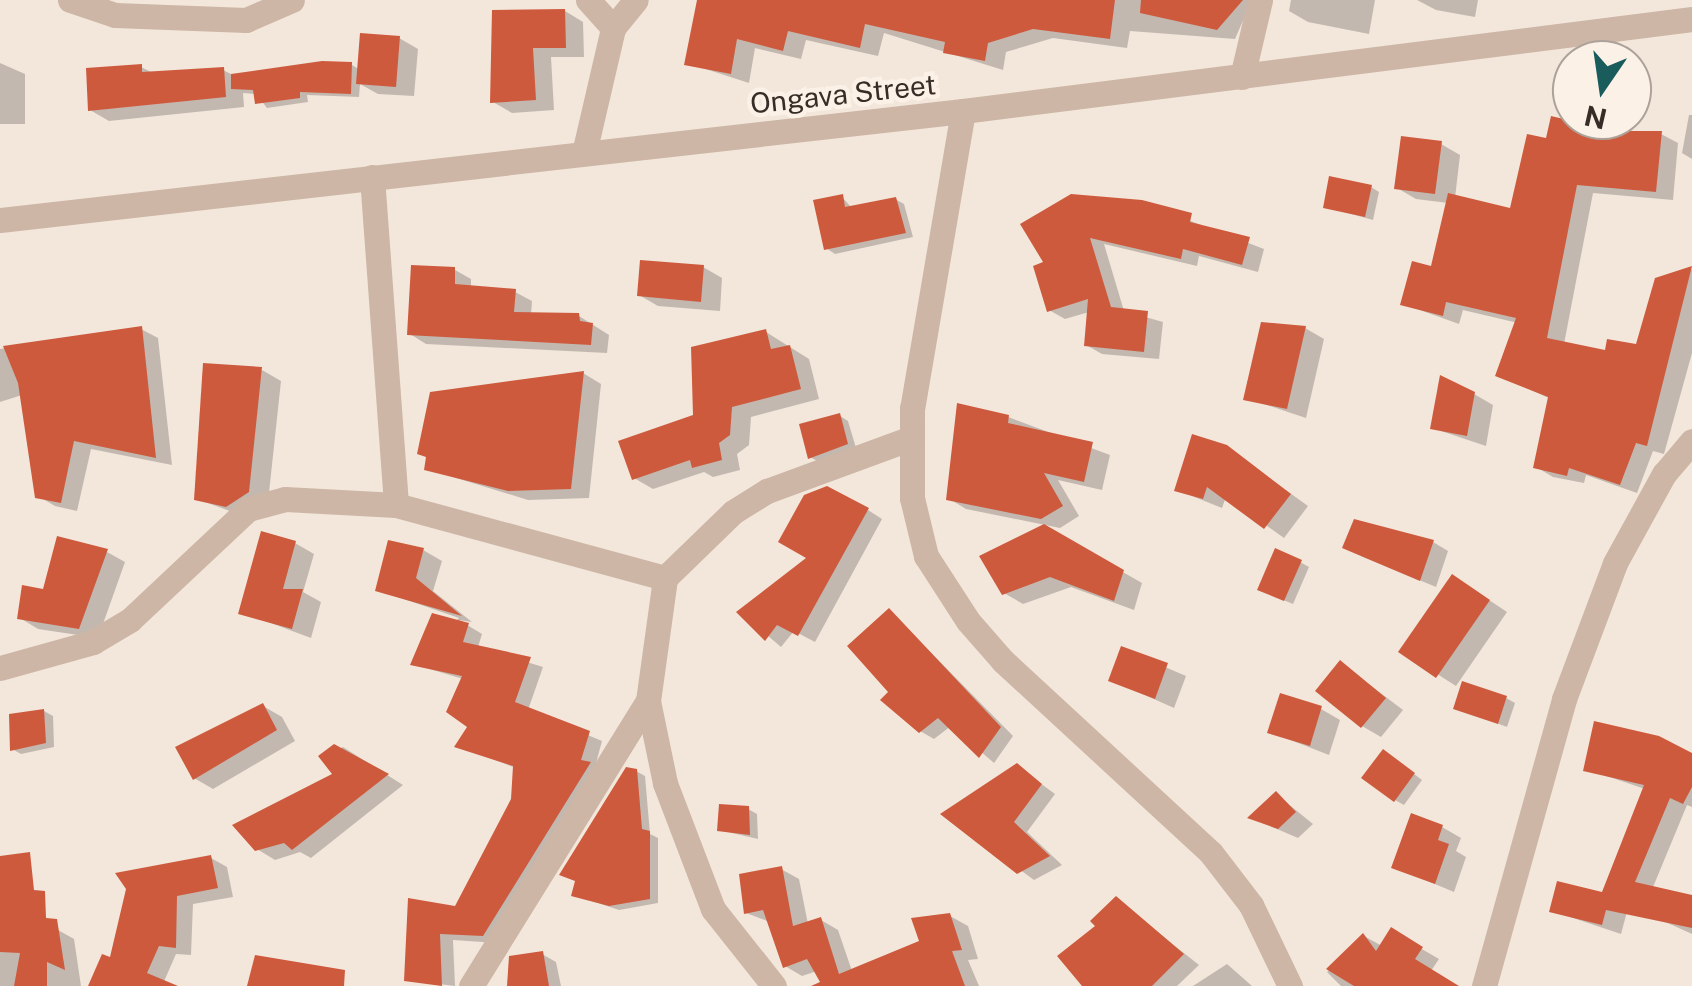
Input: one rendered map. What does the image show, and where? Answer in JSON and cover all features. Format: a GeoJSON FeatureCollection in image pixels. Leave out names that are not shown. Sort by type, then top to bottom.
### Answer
{"type":"FeatureCollection","features":[{"type":"Feature","properties":{"kind":"street"},"geometry":{"type":"LineString","coordinates":[[70,0],[115,14],[246,20],[292,0]]}},
{"type":"Feature","properties":{"kind":"street"},"geometry":{"type":"LineString","coordinates":[[588,0],[613,28]]}},
{"type":"Feature","properties":{"kind":"street"},"geometry":{"type":"LineString","coordinates":[[584,153],[613,28],[636,0]]}},
{"type":"Feature","properties":{"kind":"street"},"geometry":{"type":"LineString","coordinates":[[1242,77],[1260,0]]}},
{"type":"Feature","properties":{"kind":"street","name":"Ongava Street"},"geometry":{"type":"LineString","coordinates":[[0,220],[963,111],[1692,19]]}},
{"type":"Feature","properties":{"kind":"street"},"geometry":{"type":"LineString","coordinates":[[963,111],[911,438],[918,530],[942,587],[1003,661],[1211,854],[1251,904],[1290,986]]}},
{"type":"Feature","properties":{"kind":"street"},"geometry":{"type":"LineString","coordinates":[[372,177],[396,505]]}},
{"type":"Feature","properties":{"kind":"street"},"geometry":{"type":"LineString","coordinates":[[774,986],[713,909],[666,783],[648,701],[665,578],[734,512],[767,491],[911,438]]}},
{"type":"Feature","properties":{"kind":"street"},"geometry":{"type":"LineString","coordinates":[[1484,986],[1564,699],[1614,563],[1664,474],[1692,441]]}},
{"type":"Feature","properties":{"kind":"street"},"geometry":{"type":"LineString","coordinates":[[0,668],[93,642],[130,620],[248,508],[284,499],[396,505],[665,578]]}},
{"type":"Feature","properties":{"kind":"street"},"geometry":{"type":"LineString","coordinates":[[470,986],[648,701]]}},
{"type":"Feature","properties":{"kind":"building"},"geometry":{"type":"Polygon","coordinates":[[[697,0],[1115,0],[1110,39],[1033,29],[988,43],[985,61],[943,53],[945,42],[865,24],[860,48],[788,31],[783,51],[737,39],[731,74],[684,65],[697,0]]]}},
{"type":"Feature","properties":{"kind":"building"},"geometry":{"type":"Polygon","coordinates":[[[1141,0],[1243,0],[1217,30],[1140,13],[1141,0]]]}},
{"type":"Feature","properties":{"kind":"building"},"geometry":{"type":"Polygon","coordinates":[[[565,9],[566,48],[533,48],[536,100],[490,103],[492,10],[565,9]]]}},
{"type":"Feature","properties":{"kind":"building"},"geometry":{"type":"Polygon","coordinates":[[[360,33],[400,36],[396,87],[356,84],[360,33]]]}},
{"type":"Feature","properties":{"kind":"building"},"geometry":{"type":"Polygon","coordinates":[[[322,61],[352,62],[351,94],[300,92],[300,98],[255,104],[253,90],[231,89],[231,74],[322,61]]]}},
{"type":"Feature","properties":{"kind":"building"},"geometry":{"type":"Polygon","coordinates":[[[142,64],[142,72],[224,67],[226,97],[88,111],[86,68],[142,64]]]}},
{"type":"Feature","properties":{"kind":"building"},"geometry":{"type":"Polygon","coordinates":[[[1551,116],[1552,140],[1652,140],[1652,131],[1662,131],[1656,192],[1577,185],[1547,338],[1605,350],[1607,339],[1636,344],[1655,278],[1692,266],[1647,446],[1636,443],[1620,485],[1569,468],[1567,476],[1533,468],[1548,397],[1495,376],[1516,318],[1446,302],[1443,316],[1400,305],[1412,261],[1431,266],[1448,193],[1510,208],[1527,134],[1546,138],[1551,116]]]}},
{"type":"Feature","properties":{"kind":"building"},"geometry":{"type":"Polygon","coordinates":[[[1401,136],[1442,141],[1435,194],[1394,189],[1401,136]]]}},
{"type":"Feature","properties":{"kind":"building"},"geometry":{"type":"Polygon","coordinates":[[[1329,176],[1372,185],[1365,217],[1323,208],[1329,176]]]}},
{"type":"Feature","properties":{"kind":"building"},"geometry":{"type":"Polygon","coordinates":[[[843,194],[845,207],[896,197],[906,233],[824,250],[813,200],[843,194]]]}},
{"type":"Feature","properties":{"kind":"building"},"geometry":{"type":"Polygon","coordinates":[[[1071,194],[1142,200],[1192,213],[1190,222],[1250,237],[1242,265],[1183,249],[1181,259],[1090,238],[1111,307],[1148,311],[1144,352],[1084,346],[1088,299],[1047,312],[1033,266],[1043,262],[1020,224],[1071,194]]]}},
{"type":"Feature","properties":{"kind":"building"},"geometry":{"type":"Polygon","coordinates":[[[640,260],[704,265],[701,302],[637,296],[640,260]]]}},
{"type":"Feature","properties":{"kind":"building"},"geometry":{"type":"Polygon","coordinates":[[[411,265],[455,267],[455,284],[516,289],[514,312],[579,313],[580,321],[593,323],[591,345],[407,335],[411,265]]]}},
{"type":"Feature","properties":{"kind":"building"},"geometry":{"type":"Polygon","coordinates":[[[1261,322],[1306,326],[1287,409],[1243,400],[1261,322]]]}},
{"type":"Feature","properties":{"kind":"building"},"geometry":{"type":"Polygon","coordinates":[[[142,326],[156,458],[74,441],[61,503],[35,498],[18,383],[3,346],[142,326]]]}},
{"type":"Feature","properties":{"kind":"building"},"geometry":{"type":"Polygon","coordinates":[[[766,329],[771,349],[790,345],[801,389],[732,407],[730,435],[719,443],[722,460],[692,468],[690,460],[632,480],[618,441],[693,415],[691,347],[766,329]]]}},
{"type":"Feature","properties":{"kind":"building"},"geometry":{"type":"Polygon","coordinates":[[[203,363],[262,367],[249,492],[226,507],[194,500],[203,363]]]}},
{"type":"Feature","properties":{"kind":"building"},"geometry":{"type":"Polygon","coordinates":[[[584,371],[571,489],[508,491],[424,470],[426,457],[417,454],[430,392],[584,371]]]}},
{"type":"Feature","properties":{"kind":"building"},"geometry":{"type":"Polygon","coordinates":[[[1440,375],[1475,392],[1467,436],[1430,429],[1440,375]]]}},
{"type":"Feature","properties":{"kind":"building"},"geometry":{"type":"Polygon","coordinates":[[[957,403],[1009,415],[1008,423],[1093,442],[1084,482],[1044,473],[1063,506],[1041,519],[946,500],[957,403]]]}},
{"type":"Feature","properties":{"kind":"building"},"geometry":{"type":"Polygon","coordinates":[[[840,413],[848,444],[808,459],[799,424],[840,413]]]}},
{"type":"Feature","properties":{"kind":"building"},"geometry":{"type":"Polygon","coordinates":[[[1192,434],[1227,445],[1291,494],[1264,529],[1207,487],[1203,499],[1174,491],[1192,434]]]}},
{"type":"Feature","properties":{"kind":"building"},"geometry":{"type":"Polygon","coordinates":[[[827,486],[869,508],[798,636],[777,625],[765,641],[736,612],[806,558],[778,542],[804,495],[827,486]]]}},
{"type":"Feature","properties":{"kind":"building"},"geometry":{"type":"Polygon","coordinates":[[[1354,519],[1434,540],[1420,581],[1342,548],[1354,519]]]}},
{"type":"Feature","properties":{"kind":"building"},"geometry":{"type":"Polygon","coordinates":[[[1044,524],[1124,570],[1114,601],[1050,577],[1002,595],[979,556],[1044,524]]]}},
{"type":"Feature","properties":{"kind":"building"},"geometry":{"type":"Polygon","coordinates":[[[261,531],[296,541],[283,589],[303,589],[292,629],[238,614],[261,531]]]}},
{"type":"Feature","properties":{"kind":"building"},"geometry":{"type":"Polygon","coordinates":[[[57,536],[108,549],[79,629],[17,619],[22,585],[43,589],[57,536]]]}},
{"type":"Feature","properties":{"kind":"building"},"geometry":{"type":"Polygon","coordinates":[[[388,540],[424,548],[416,578],[462,616],[375,591],[388,540]]]}},
{"type":"Feature","properties":{"kind":"building"},"geometry":{"type":"Polygon","coordinates":[[[1275,548],[1302,560],[1284,601],[1257,590],[1275,548]]]}},
{"type":"Feature","properties":{"kind":"building"},"geometry":{"type":"Polygon","coordinates":[[[1452,574],[1490,600],[1436,678],[1398,652],[1452,574]]]}},
{"type":"Feature","properties":{"kind":"building"},"geometry":{"type":"Polygon","coordinates":[[[889,608],[1001,727],[979,758],[938,718],[919,733],[880,700],[888,692],[847,646],[889,608]]]}},
{"type":"Feature","properties":{"kind":"building"},"geometry":{"type":"Polygon","coordinates":[[[432,613],[469,623],[463,642],[531,657],[515,702],[590,731],[581,760],[591,762],[483,936],[440,934],[442,986],[404,981],[408,898],[455,906],[511,799],[513,766],[454,747],[467,727],[446,712],[462,676],[410,665],[432,613]]]}},
{"type":"Feature","properties":{"kind":"building"},"geometry":{"type":"Polygon","coordinates":[[[1121,646],[1168,663],[1155,699],[1108,681],[1121,646]]]}},
{"type":"Feature","properties":{"kind":"building"},"geometry":{"type":"Polygon","coordinates":[[[1340,660],[1386,698],[1361,728],[1315,691],[1340,660]]]}},
{"type":"Feature","properties":{"kind":"building"},"geometry":{"type":"Polygon","coordinates":[[[1462,681],[1507,696],[1498,724],[1453,709],[1462,681]]]}},
{"type":"Feature","properties":{"kind":"building"},"geometry":{"type":"Polygon","coordinates":[[[1280,693],[1322,706],[1310,746],[1267,733],[1280,693]]]}},
{"type":"Feature","properties":{"kind":"building"},"geometry":{"type":"Polygon","coordinates":[[[263,703],[277,730],[193,780],[175,747],[263,703]]]}},
{"type":"Feature","properties":{"kind":"building"},"geometry":{"type":"Polygon","coordinates":[[[44,709],[46,743],[10,751],[9,714],[44,709]]]}},
{"type":"Feature","properties":{"kind":"building"},"geometry":{"type":"Polygon","coordinates":[[[1594,721],[1659,736],[1692,753],[1692,787],[1683,804],[1670,798],[1635,882],[1692,895],[1692,928],[1606,910],[1602,925],[1549,912],[1557,881],[1602,892],[1644,785],[1583,771],[1594,721]]]}},
{"type":"Feature","properties":{"kind":"building"},"geometry":{"type":"Polygon","coordinates":[[[334,744],[389,774],[292,850],[284,843],[255,851],[232,825],[332,774],[318,756],[334,744]]]}},
{"type":"Feature","properties":{"kind":"building"},"geometry":{"type":"Polygon","coordinates":[[[1383,749],[1415,773],[1394,802],[1361,778],[1383,749]]]}},
{"type":"Feature","properties":{"kind":"building"},"geometry":{"type":"Polygon","coordinates":[[[1017,763],[1042,784],[1014,822],[1050,856],[1017,874],[940,814],[1017,763]]]}},
{"type":"Feature","properties":{"kind":"building"},"geometry":{"type":"Polygon","coordinates":[[[626,767],[637,769],[642,829],[650,831],[650,899],[609,906],[571,896],[575,881],[559,875],[626,767]]]}},
{"type":"Feature","properties":{"kind":"building"},"geometry":{"type":"Polygon","coordinates":[[[1276,791],[1296,812],[1278,829],[1247,818],[1276,791]]]}},
{"type":"Feature","properties":{"kind":"building"},"geometry":{"type":"Polygon","coordinates":[[[719,804],[749,806],[750,835],[717,831],[719,804]]]}},
{"type":"Feature","properties":{"kind":"building"},"geometry":{"type":"Polygon","coordinates":[[[1411,813],[1443,825],[1438,840],[1449,844],[1435,884],[1391,868],[1411,813]]]}},
{"type":"Feature","properties":{"kind":"building"},"geometry":{"type":"Polygon","coordinates":[[[30,852],[34,890],[45,891],[46,918],[57,919],[65,970],[47,962],[47,986],[14,986],[20,953],[0,952],[0,856],[30,852]]]}},
{"type":"Feature","properties":{"kind":"building"},"geometry":{"type":"Polygon","coordinates":[[[211,855],[218,888],[177,896],[176,948],[159,946],[147,973],[178,986],[88,986],[102,954],[110,957],[126,889],[115,873],[211,855]]]}},
{"type":"Feature","properties":{"kind":"building"},"geometry":{"type":"Polygon","coordinates":[[[782,866],[793,926],[821,917],[839,974],[919,941],[911,918],[950,913],[962,950],[952,951],[965,986],[811,986],[820,982],[807,959],[783,968],[763,910],[744,914],[739,874],[782,866]]]}},
{"type":"Feature","properties":{"kind":"building"},"geometry":{"type":"Polygon","coordinates":[[[1116,896],[1184,954],[1152,986],[1082,986],[1057,956],[1095,926],[1090,921],[1116,896]]]}},
{"type":"Feature","properties":{"kind":"building"},"geometry":{"type":"Polygon","coordinates":[[[1391,927],[1423,947],[1415,959],[1459,986],[1354,986],[1326,969],[1363,933],[1376,951],[1391,927]]]}},
{"type":"Feature","properties":{"kind":"building"},"geometry":{"type":"Polygon","coordinates":[[[543,951],[549,986],[507,986],[509,956],[543,951]]]}},
{"type":"Feature","properties":{"kind":"building"},"geometry":{"type":"Polygon","coordinates":[[[255,955],[345,970],[344,986],[247,986],[255,955]]]}}]}
